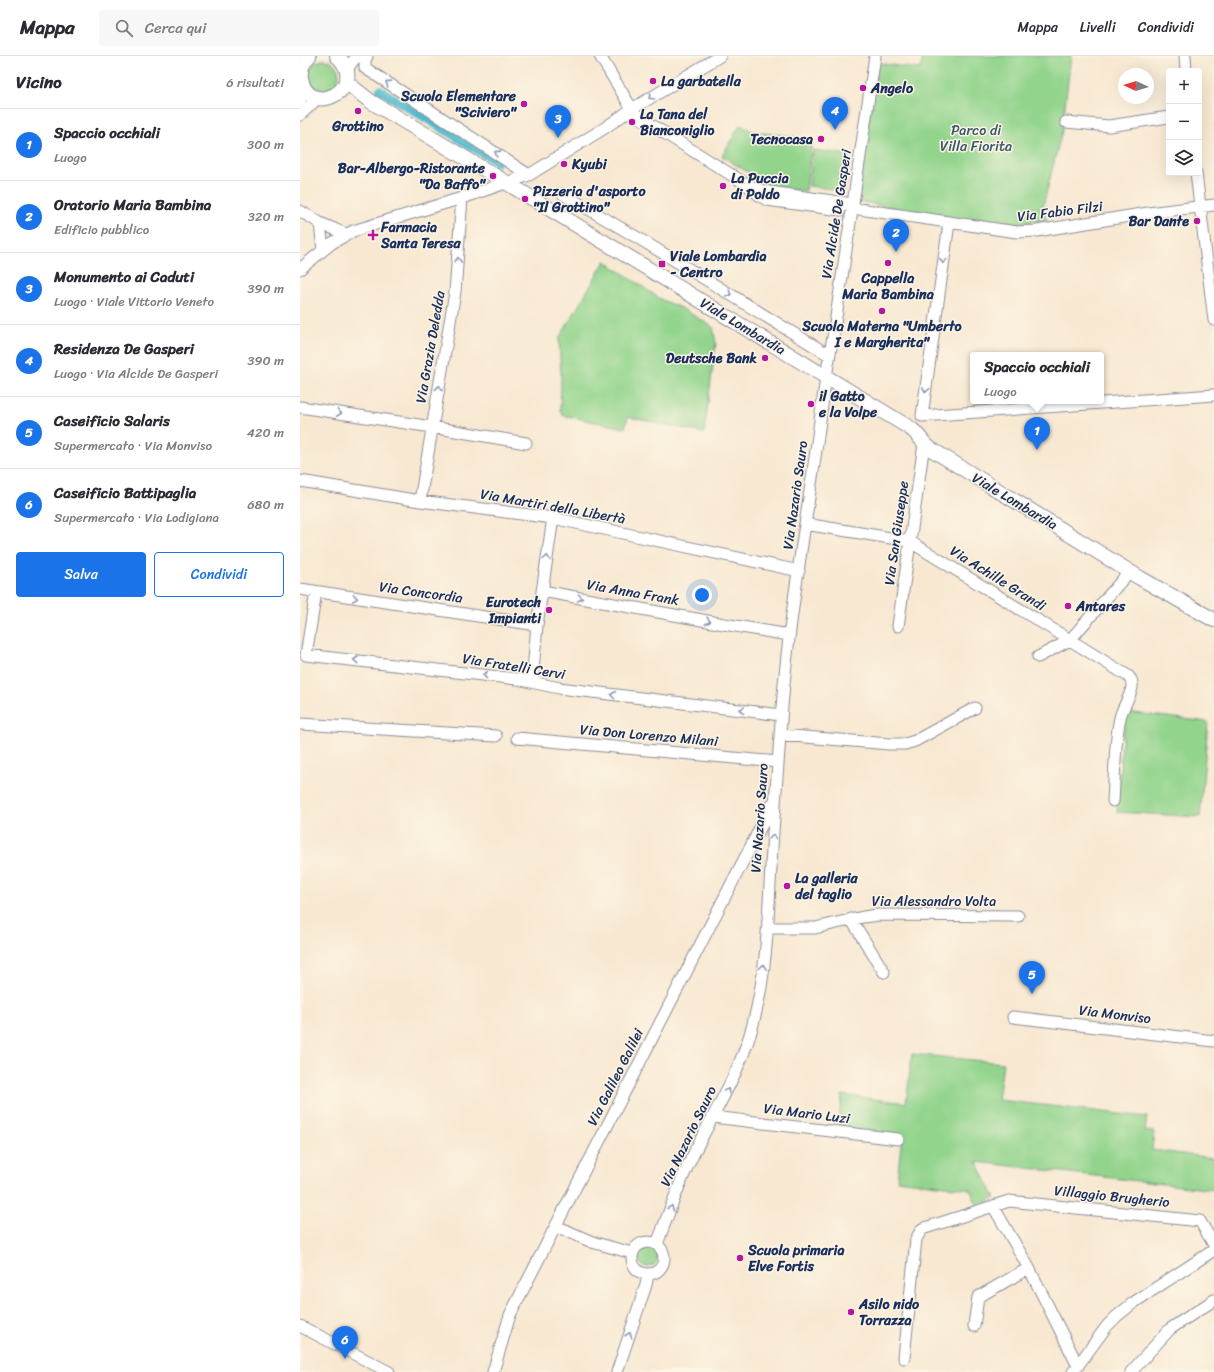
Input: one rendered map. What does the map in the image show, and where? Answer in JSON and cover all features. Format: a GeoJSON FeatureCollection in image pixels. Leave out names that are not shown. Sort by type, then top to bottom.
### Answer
{"type":"FeatureCollection","features":[{"type":"Feature","properties":{"kind":"main road"},"geometry":{"type":"LineString","coordinates":[[309,56],[303,64],[301,76],[309,93],[318,98]]}},
{"type":"Feature","properties":{"kind":"main road","name":"Viale Lombardia"},"geometry":{"type":"LineString","coordinates":[[337,56],[343,62],[346,76],[370,101],[826,376],[916,432],[924,444],[1130,571],[1214,620]]}},
{"type":"Feature","properties":{"kind":"main road"},"geometry":{"type":"LineString","coordinates":[[335,96],[344,88],[346,76]]}},
{"type":"Feature","properties":{"kind":"main road","name":"Viale Lombardia"},"geometry":{"type":"LineString","coordinates":[[318,98],[349,96],[370,101]]}},
{"type":"Feature","properties":{"kind":"street"},"geometry":{"type":"LineString","coordinates":[[346,76],[357,56]]}},
{"type":"Feature","properties":{"kind":"street"},"geometry":{"type":"LineString","coordinates":[[367,56],[365,68],[530,175]]}},
{"type":"Feature","properties":{"kind":"street","name":"Via Fabio Filzi"},"geometry":{"type":"LineString","coordinates":[[600,56],[632,109],[648,123],[746,184],[758,195],[772,201],[845,211],[852,208],[1023,232],[1214,205]]}},
{"type":"Feature","properties":{"kind":"street"},"geometry":{"type":"LineString","coordinates":[[300,268],[346,234],[360,228],[462,198],[530,175],[632,109],[720,56]]}},
{"type":"Feature","properties":{"kind":"street","name":"Via Alcide De Gasperi"},"geometry":{"type":"LineString","coordinates":[[826,376],[875,56]]}},
{"type":"Feature","properties":{"kind":"street"},"geometry":{"type":"LineString","coordinates":[[1185,56],[1186,68]]}},
{"type":"Feature","properties":{"kind":"street"},"geometry":{"type":"LineString","coordinates":[[300,102],[301,76]]}},
{"type":"Feature","properties":{"kind":"street"},"geometry":{"type":"LineString","coordinates":[[300,115],[318,98]]}},
{"type":"Feature","properties":{"kind":"street"},"geometry":{"type":"LineString","coordinates":[[1066,122],[1109,126],[1166,117]]}},
{"type":"Feature","properties":{"kind":"street"},"geometry":{"type":"LineString","coordinates":[[1196,176],[1214,320]]}},
{"type":"Feature","properties":{"kind":"street","name":"Viale Lombardia"},"geometry":{"type":"LineString","coordinates":[[563,194],[829,355]]}},
{"type":"Feature","properties":{"kind":"street","name":"Via Grazia Deledda"},"geometry":{"type":"LineString","coordinates":[[420,501],[455,292],[462,198]]}},
{"type":"Feature","properties":{"kind":"street"},"geometry":{"type":"LineString","coordinates":[[300,211],[320,223],[346,234]]}},
{"type":"Feature","properties":{"kind":"street"},"geometry":{"type":"LineString","coordinates":[[949,222],[922,416],[1089,404]]}},
{"type":"Feature","properties":{"kind":"street"},"geometry":{"type":"LineString","coordinates":[[320,223],[323,250]]}},
{"type":"Feature","properties":{"kind":"street","name":"Via Nazario Sauro"},"geometry":{"type":"LineString","coordinates":[[657,1244],[690,1161],[734,1078],[750,1037],[760,991],[768,928],[781,715],[789,635],[820,428],[826,376]]}},
{"type":"Feature","properties":{"kind":"street"},"geometry":{"type":"LineString","coordinates":[[1104,403],[1214,395]]}},
{"type":"Feature","properties":{"kind":"street"},"geometry":{"type":"LineString","coordinates":[[300,407],[526,443]]}},
{"type":"Feature","properties":{"kind":"street","name":"Via San Giuseppe"},"geometry":{"type":"LineString","coordinates":[[898,626],[924,444]]}},
{"type":"Feature","properties":{"kind":"street","name":"Via Martiri della Libertà"},"geometry":{"type":"LineString","coordinates":[[300,481],[420,501],[552,518],[799,571]]}},
{"type":"Feature","properties":{"kind":"street"},"geometry":{"type":"LineString","coordinates":[[532,682],[537,625],[552,518]]}},
{"type":"Feature","properties":{"kind":"street"},"geometry":{"type":"LineString","coordinates":[[805,524],[909,541]]}},
{"type":"Feature","properties":{"kind":"street","name":"Via Achille Grandi"},"geometry":{"type":"LineString","coordinates":[[909,541],[1128,676],[1132,681],[1132,688],[1122,711],[1118,725],[1113,801]]}},
{"type":"Feature","properties":{"kind":"street"},"geometry":{"type":"LineString","coordinates":[[1038,657],[1070,640],[1130,571]]}},
{"type":"Feature","properties":{"kind":"street","name":"Via Concordia"},"geometry":{"type":"LineString","coordinates":[[300,589],[537,625]]}},
{"type":"Feature","properties":{"kind":"street","name":"Via Anna Frank"},"geometry":{"type":"LineString","coordinates":[[542,591],[789,635]]}},
{"type":"Feature","properties":{"kind":"street","name":"Via Fratelli Cervi"},"geometry":{"type":"LineString","coordinates":[[316,592],[306,655],[517,679],[558,688],[781,715]]}},
{"type":"Feature","properties":{"kind":"street"},"geometry":{"type":"LineString","coordinates":[[780,735],[889,744],[906,744],[975,708]]}},
{"type":"Feature","properties":{"kind":"street"},"geometry":{"type":"LineString","coordinates":[[300,724],[496,736]]}},
{"type":"Feature","properties":{"kind":"street","name":"Via Don Lorenzo Milani"},"geometry":{"type":"LineString","coordinates":[[517,738],[778,762]]}},
{"type":"Feature","properties":{"kind":"street","name":"Via Galileo Galilei"},"geometry":{"type":"LineString","coordinates":[[494,1372],[510,1315],[775,801]]}},
{"type":"Feature","properties":{"kind":"street","name":"Via Alessandro Volta"},"geometry":{"type":"LineString","coordinates":[[768,928],[815,928],[852,919],[879,915],[1018,916]]}},
{"type":"Feature","properties":{"kind":"street"},"geometry":{"type":"LineString","coordinates":[[852,919],[884,972]]}},
{"type":"Feature","properties":{"kind":"street","name":"Via Monviso"},"geometry":{"type":"LineString","coordinates":[[1013,1017],[1214,1041]]}},
{"type":"Feature","properties":{"kind":"street","name":"Via Mario Luzi"},"geometry":{"type":"LineString","coordinates":[[713,1117],[898,1139]]}},
{"type":"Feature","properties":{"kind":"street","name":"Villaggio Brugherio"},"geometry":{"type":"LineString","coordinates":[[904,1358],[916,1239],[922,1229],[1009,1201],[1200,1220],[1214,1245]]}},
{"type":"Feature","properties":{"kind":"street"},"geometry":{"type":"LineString","coordinates":[[993,1206],[1029,1268],[1075,1369],[1107,1326],[1117,1316],[1133,1303],[1214,1250]]}},
{"type":"Feature","properties":{"kind":"street"},"geometry":{"type":"LineString","coordinates":[[556,1226],[592,1242],[632,1253]]}},
{"type":"Feature","properties":{"kind":"street"},"geometry":{"type":"LineString","coordinates":[[650,1242],[657,1244],[664,1253],[664,1263],[654,1273],[641,1273],[634,1266],[631,1258],[632,1253],[637,1245],[641,1243],[650,1242]]}},
{"type":"Feature","properties":{"kind":"street"},"geometry":{"type":"LineString","coordinates":[[974,1326],[978,1297],[1029,1268]]}},
{"type":"Feature","properties":{"kind":"street"},"geometry":{"type":"LineString","coordinates":[[617,1372],[644,1292],[648,1274]]}},
{"type":"Feature","properties":{"kind":"street"},"geometry":{"type":"LineString","coordinates":[[1131,1372],[1170,1329],[1214,1300]]}},
{"type":"Feature","properties":{"kind":"street"},"geometry":{"type":"LineString","coordinates":[[300,1326],[389,1372]]}},
{"type":"Feature","properties":{"kind":"green space","name":"Parco di Villa Fiorita"},"geometry":{"type":"Polygon","coordinates":[[[924,56],[1071,56],[1062,131],[1043,206],[1046,220],[1013,224],[944,217],[856,201],[878,63],[920,69],[924,56]]]}},
{"type":"Feature","properties":{"kind":"green space"},"geometry":{"type":"Polygon","coordinates":[[[324,60],[330,61],[338,69],[338,81],[330,89],[324,90],[318,89],[310,81],[309,75],[310,69],[318,61],[324,60]]]}},
{"type":"Feature","properties":{"kind":"green space"},"geometry":{"type":"Polygon","coordinates":[[[740,125],[752,131],[812,140],[806,191],[773,188],[722,156],[740,125]]]}},
{"type":"Feature","properties":{"kind":"green space"},"geometry":{"type":"Polygon","coordinates":[[[813,150],[850,155],[845,191],[809,186],[813,150]]]}},
{"type":"Feature","properties":{"kind":"green space"},"geometry":{"type":"Polygon","coordinates":[[[605,261],[662,300],[681,308],[713,327],[716,343],[704,433],[628,417],[625,428],[562,415],[562,412],[560,412],[561,378],[559,339],[605,261]]]}},
{"type":"Feature","properties":{"kind":"green space"},"geometry":{"type":"Polygon","coordinates":[[[1126,712],[1208,722],[1200,817],[1117,812],[1126,712]]]}},
{"type":"Feature","properties":{"kind":"green space"},"geometry":{"type":"Polygon","coordinates":[[[912,1054],[1003,1063],[998,1100],[1147,1117],[1145,1131],[1154,1132],[1152,1150],[1214,1158],[1214,1190],[977,1162],[995,1198],[977,1205],[970,1189],[897,1180],[902,1136],[838,1129],[842,1095],[906,1103],[912,1054]]]}},
{"type":"Feature","properties":{"kind":"green space"},"geometry":{"type":"Polygon","coordinates":[[[648,1247],[655,1250],[658,1257],[655,1264],[648,1267],[641,1264],[638,1257],[641,1250],[648,1247]]]}},
{"type":"Feature","properties":{"kind":"waterway"},"geometry":{"type":"LineString","coordinates":[[380,90],[497,162]]}},
{"type":"Feature","properties":{"kind":"place","name":"La garbatella"},"geometry":{"type":"Point","coordinates":[653,81]}},
{"type":"Feature","properties":{"kind":"place","name":"Angelo"},"geometry":{"type":"Point","coordinates":[863,88]}},
{"type":"Feature","properties":{"kind":"place","name":"Scuola Elementare \"Sciviero\""},"geometry":{"type":"Point","coordinates":[524,104]}},
{"type":"Feature","properties":{"kind":"place","name":"Grottino"},"geometry":{"type":"Point","coordinates":[358,111]}},
{"type":"Feature","properties":{"kind":"place","name":"La Tana del Bianconiglio"},"geometry":{"type":"Point","coordinates":[632,122]}},
{"type":"Feature","properties":{"kind":"place","name":"Residenza De Gasperi"},"geometry":{"type":"Point","coordinates":[835,130]}},
{"type":"Feature","properties":{"kind":"place","name":"Monumento ai Caduti"},"geometry":{"type":"Point","coordinates":[558,138]}},
{"type":"Feature","properties":{"kind":"place","name":"Tecnocasa"},"geometry":{"type":"Point","coordinates":[821,139]}},
{"type":"Feature","properties":{"kind":"place","name":"Kyubi"},"geometry":{"type":"Point","coordinates":[564,164]}},
{"type":"Feature","properties":{"kind":"place","name":"Bar-Albergo-Ristorante \"Da Baffo\""},"geometry":{"type":"Point","coordinates":[493,176]}},
{"type":"Feature","properties":{"kind":"place","name":"La Puccia di Poldo"},"geometry":{"type":"Point","coordinates":[723,186]}},
{"type":"Feature","properties":{"kind":"place","name":"Pizzeria d'asporto \"Il Grottino\""},"geometry":{"type":"Point","coordinates":[525,199]}},
{"type":"Feature","properties":{"kind":"place","name":"Bar Dante"},"geometry":{"type":"Point","coordinates":[1197,221]}},
{"type":"Feature","properties":{"kind":"place","name":"Farmacia Santa Teresa"},"geometry":{"type":"Point","coordinates":[373,235]}},
{"type":"Feature","properties":{"kind":"place","name":"Oratorio Maria Bambina"},"geometry":{"type":"Point","coordinates":[896,252]}},
{"type":"Feature","properties":{"kind":"place","name":"Cappella Maria Bambina"},"geometry":{"type":"Point","coordinates":[888,263]}},
{"type":"Feature","properties":{"kind":"place","name":"Viale Lombardia - Centro"},"geometry":{"type":"Point","coordinates":[662,264]}},
{"type":"Feature","properties":{"kind":"place","name":"Scuola Materna \"Umberto I e Margherita\""},"geometry":{"type":"Point","coordinates":[882,311]}},
{"type":"Feature","properties":{"kind":"place","name":"Deutsche Bank"},"geometry":{"type":"Point","coordinates":[765,358]}},
{"type":"Feature","properties":{"kind":"place","name":"il Gatto e la Volpe"},"geometry":{"type":"Point","coordinates":[811,404]}},
{"type":"Feature","properties":{"kind":"place","name":"Spaccio occhiali"},"geometry":{"type":"Point","coordinates":[1037,450]}},
{"type":"Feature","properties":{"kind":"place","name":"Antares"},"geometry":{"type":"Point","coordinates":[1068,606]}},
{"type":"Feature","properties":{"kind":"place","name":"Eurotech Impianti"},"geometry":{"type":"Point","coordinates":[549,610]}},
{"type":"Feature","properties":{"kind":"place","name":"La galleria del taglio"},"geometry":{"type":"Point","coordinates":[787,886]}},
{"type":"Feature","properties":{"kind":"place","name":"Caseificio Salaris"},"geometry":{"type":"Point","coordinates":[1032,994]}},
{"type":"Feature","properties":{"kind":"place","name":"Scuola primaria Elve Fortis"},"geometry":{"type":"Point","coordinates":[740,1258]}},
{"type":"Feature","properties":{"kind":"place","name":"Asilo nido Torrazza"},"geometry":{"type":"Point","coordinates":[851,1312]}},
{"type":"Feature","properties":{"kind":"place","name":"Caseificio Battipaglia"},"geometry":{"type":"Point","coordinates":[345,1359]}}]}
